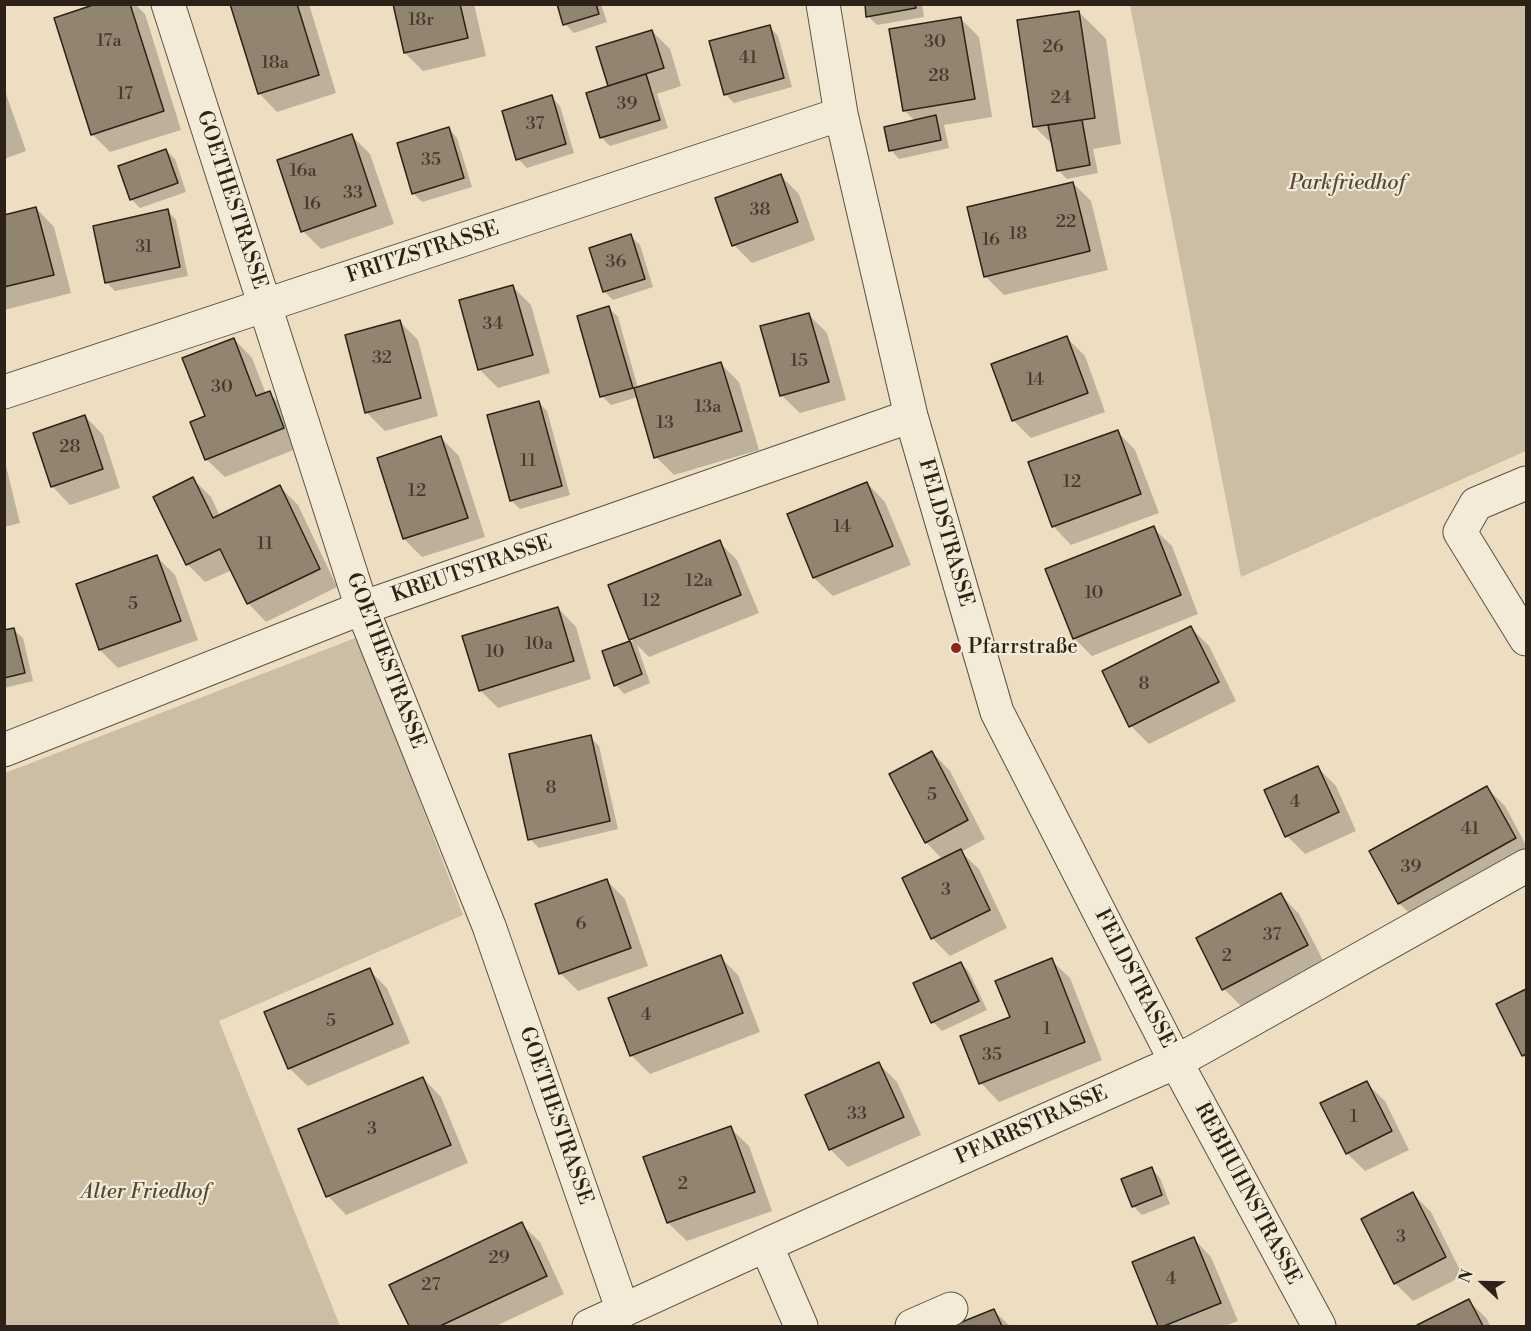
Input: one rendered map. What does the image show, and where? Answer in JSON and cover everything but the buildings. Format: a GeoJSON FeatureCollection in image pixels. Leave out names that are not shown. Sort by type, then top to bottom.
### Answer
{"type":"FeatureCollection","features":[{"type":"Feature","properties":{"kind":"street","name":"GOETHESTRASSE"},"geometry":{"type":"LineString","coordinates":[[168,4],[362,608],[489,926],[623,1311]]}},
{"type":"Feature","properties":{"kind":"street","name":"FELDSTRASSE"},"geometry":{"type":"LineString","coordinates":[[823,4],[841,114],[911,416],[997,712],[1176,1062]]}},
{"type":"Feature","properties":{"kind":"street","name":"FRITZSTRASSE"},"geometry":{"type":"LineString","coordinates":[[4,392],[841,114]]}},
{"type":"Feature","properties":{"kind":"street","name":"KREUTSTRASSE"},"geometry":{"type":"LineString","coordinates":[[4,750],[362,608],[911,416]]}},
{"type":"Feature","properties":{"kind":"street"},"geometry":{"type":"LineString","coordinates":[[1527,483],[1476,504],[1460,532],[1527,639]]}},
{"type":"Feature","properties":{"kind":"street","name":"PFARRSTRASSE"},"geometry":{"type":"LineString","coordinates":[[589,1326],[1176,1062],[1527,866]]}},
{"type":"Feature","properties":{"kind":"street","name":"REBHUHNSTRASSE"},"geometry":{"type":"LineString","coordinates":[[1176,1062],[1319,1326]]}},
{"type":"Feature","properties":{"kind":"street"},"geometry":{"type":"LineString","coordinates":[[766,1245],[801,1326]]}},
{"type":"Feature","properties":{"kind":"street"},"geometry":{"type":"LineString","coordinates":[[912,1326],[951,1309]]}},
{"type":"Feature","properties":{"kind":"green space","name":"Parkfriedhof"},"geometry":{"type":"Polygon","coordinates":[[[1130,5],[1526,5],[1526,451],[1241,577],[1130,5]]]}},
{"type":"Feature","properties":{"kind":"green space","name":"Alter Friedhof"},"geometry":{"type":"Polygon","coordinates":[[[358,637],[463,915],[219,1021],[340,1326],[5,1326],[5,773],[358,637]]]}},
{"type":"Feature","properties":{"kind":"place","name":"Pfarrstraße"},"geometry":{"type":"Point","coordinates":[956,648]}}]}
